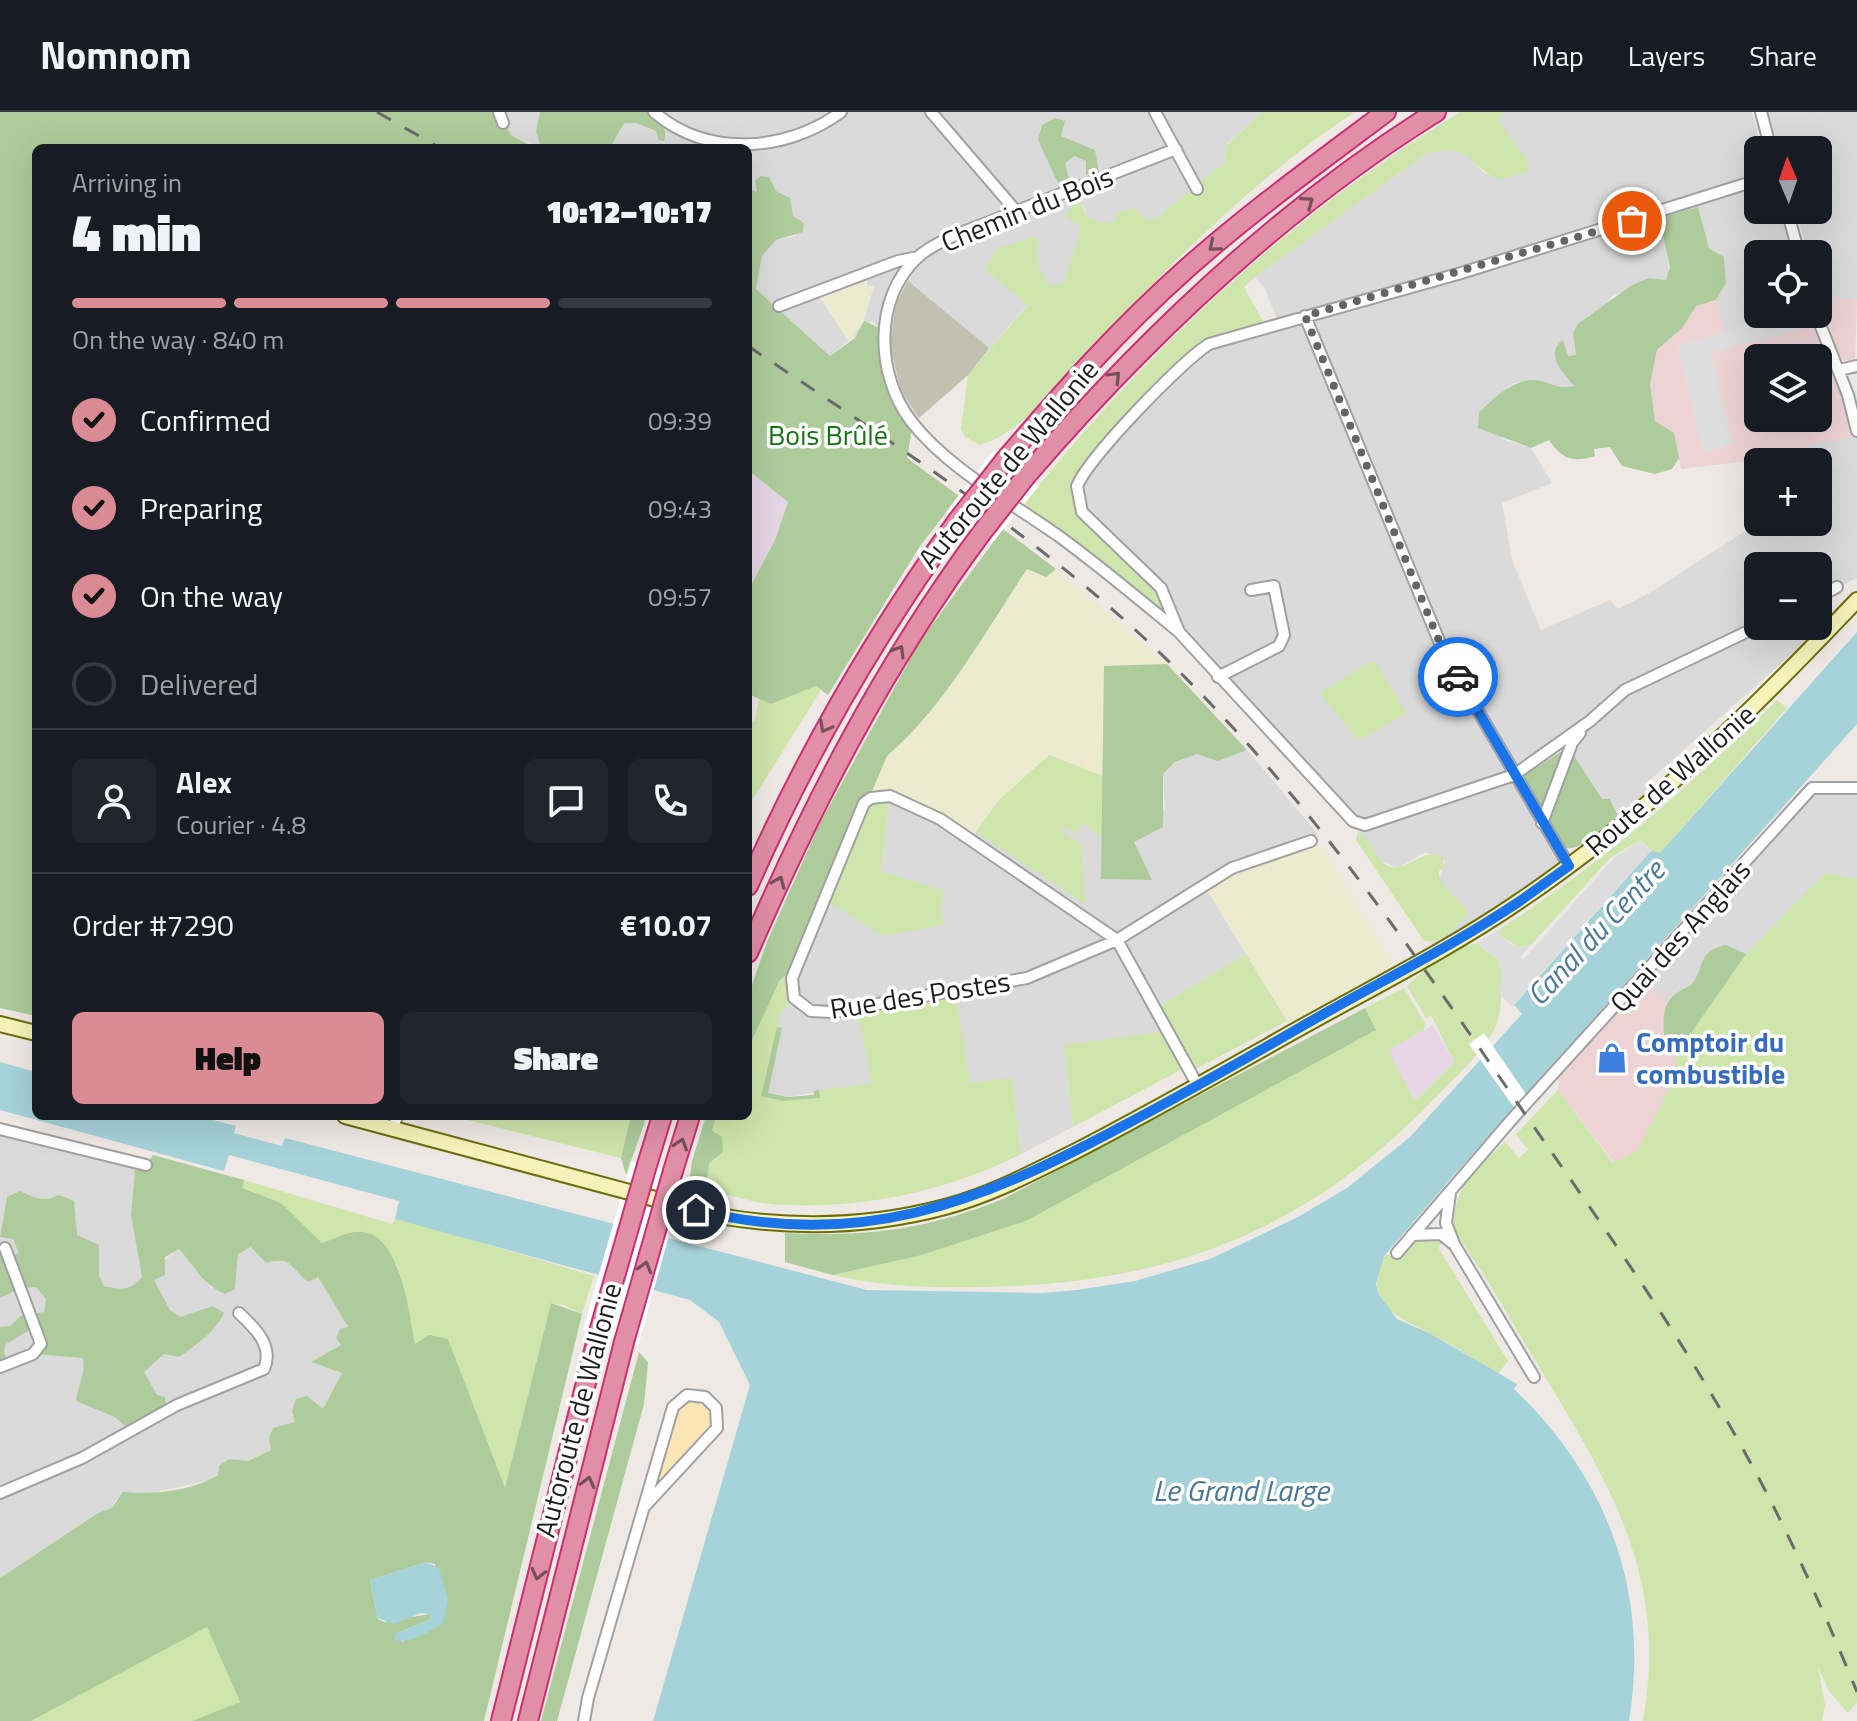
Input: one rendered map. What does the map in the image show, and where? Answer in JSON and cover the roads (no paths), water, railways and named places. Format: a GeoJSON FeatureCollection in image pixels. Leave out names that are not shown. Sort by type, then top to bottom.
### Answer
{"type":"FeatureCollection","features":[{"type":"Feature","properties":{"kind":"highway","name":"Autoroute de Wallonie"},"geometry":{"type":"LineString","coordinates":[[752,878],[821,734],[878,635],[958,520],[1005,460],[1095,357],[1184,271],[1279,191],[1386,112]]}},
{"type":"Feature","properties":{"kind":"highway","name":"Autoroute de Wallonie"},"geometry":{"type":"LineString","coordinates":[[752,944],[792,852],[844,748],[901,648],[980,535],[1026,476],[1116,375],[1201,293],[1295,212],[1436,112]]}},
{"type":"Feature","properties":{"kind":"highway","name":"Autoroute de Wallonie"},"geometry":{"type":"LineString","coordinates":[[501,1721],[598,1335],[661,1120]]}},
{"type":"Feature","properties":{"kind":"highway","name":"Autoroute de Wallonie"},"geometry":{"type":"LineString","coordinates":[[528,1721],[624,1342],[689,1120]]}},
{"type":"Feature","properties":{"kind":"main road","name":"Route de Wallonie"},"geometry":{"type":"LineString","coordinates":[[395,1122],[719,1216],[759,1223],[838,1225],[909,1216],[984,1194],[1022,1178],[1198,1086],[1480,926],[1569,866],[1690,769],[1857,600]]}},
{"type":"Feature","properties":{"kind":"main road"},"geometry":{"type":"LineString","coordinates":[[0,1024],[32,1032]]}},
{"type":"Feature","properties":{"kind":"street"},"geometry":{"type":"LineString","coordinates":[[654,112],[689,133],[750,144]]}},
{"type":"Feature","properties":{"kind":"street"},"geometry":{"type":"LineString","coordinates":[[752,144],[806,134],[841,112]]}},
{"type":"Feature","properties":{"kind":"street"},"geometry":{"type":"LineString","coordinates":[[931,112],[1016,211]]}},
{"type":"Feature","properties":{"kind":"street"},"geometry":{"type":"LineString","coordinates":[[1155,112],[1197,189]]}},
{"type":"Feature","properties":{"kind":"street"},"geometry":{"type":"LineString","coordinates":[[1761,112],[1767,136]]}},
{"type":"Feature","properties":{"kind":"street","name":"Chemin du Bois"},"geometry":{"type":"LineString","coordinates":[[1176,149],[953,236],[918,257],[892,294],[884,339],[892,384],[913,423],[956,464],[1073,546],[1179,632]]}},
{"type":"Feature","properties":{"kind":"street"},"geometry":{"type":"LineString","coordinates":[[1744,184],[1458,274],[1224,339],[1188,359],[1091,462],[1077,486],[1082,512],[1161,588],[1179,632],[1353,821],[1365,825],[1514,775],[1588,723],[1625,690],[1744,633]]}},
{"type":"Feature","properties":{"kind":"street"},"geometry":{"type":"LineString","coordinates":[[779,306],[898,261],[918,257]]}},
{"type":"Feature","properties":{"kind":"street"},"geometry":{"type":"LineString","coordinates":[[1305,316],[1444,653],[1569,866]]}},
{"type":"Feature","properties":{"kind":"street"},"geometry":{"type":"LineString","coordinates":[[1822,328],[1853,395],[1857,431]]}},
{"type":"Feature","properties":{"kind":"street"},"geometry":{"type":"LineString","coordinates":[[1839,370],[1857,366]]}},
{"type":"Feature","properties":{"kind":"street"},"geometry":{"type":"LineString","coordinates":[[1218,677],[1279,646],[1284,635],[1274,586],[1251,590]]}},
{"type":"Feature","properties":{"kind":"street"},"geometry":{"type":"LineString","coordinates":[[1832,590],[1837,587]]}},
{"type":"Feature","properties":{"kind":"street"},"geometry":{"type":"LineString","coordinates":[[1542,823],[1572,743],[1588,723]]}},
{"type":"Feature","properties":{"kind":"street","name":"Quai des Anglais"},"geometry":{"type":"LineString","coordinates":[[1397,1253],[1812,788],[1857,788]]}},
{"type":"Feature","properties":{"kind":"street","name":"Rue des Postes"},"geometry":{"type":"LineString","coordinates":[[1198,1086],[1117,940],[940,819],[897,797],[878,796],[864,803],[792,978],[792,989],[800,1006],[832,1012],[1027,978],[1117,940],[1232,868],[1311,841]]}},
{"type":"Feature","properties":{"kind":"street"},"geometry":{"type":"LineString","coordinates":[[0,1129],[146,1165]]}},
{"type":"Feature","properties":{"kind":"street"},"geometry":{"type":"LineString","coordinates":[[1452,1188],[1446,1223],[1454,1244],[1534,1377]]}},
{"type":"Feature","properties":{"kind":"street"},"geometry":{"type":"LineString","coordinates":[[1412,1235],[1441,1234],[1454,1244]]}},
{"type":"Feature","properties":{"kind":"street"},"geometry":{"type":"LineString","coordinates":[[0,1367],[33,1354],[41,1344],[5,1248]]}},
{"type":"Feature","properties":{"kind":"street"},"geometry":{"type":"LineString","coordinates":[[0,1493],[82,1458],[177,1405],[264,1369],[268,1358],[265,1344],[239,1313]]}},
{"type":"Feature","properties":{"kind":"street"},"geometry":{"type":"LineString","coordinates":[[584,1721],[644,1507],[673,1407],[687,1395],[705,1397],[716,1408],[717,1428],[644,1507]]}},
{"type":"Feature","properties":{"kind":"water","name":"Le Grand Large"},"geometry":{"type":"Polygon","coordinates":[[[1857,632],[1857,724],[1384,1256],[1376,1284],[1379,1295],[1397,1319],[1431,1334],[1517,1384],[1514,1389],[1547,1424],[1575,1461],[1615,1540],[1627,1583],[1633,1627],[1634,1673],[1629,1721],[653,1721],[750,1385],[719,1322],[690,1300],[395,1219],[399,1201],[229,1155],[224,1171],[37,1120],[213,1120],[236,1126],[234,1133],[282,1146],[285,1138],[867,1290],[1042,1293],[1135,1281],[1210,1259],[1298,1217],[1347,1188],[1410,1137],[1522,1014],[1514,1005],[1651,851],[1660,853],[1857,632]]]}},
{"type":"Feature","properties":{"kind":"water","name":"Le Grand Large"},"geometry":{"type":"Polygon","coordinates":[[[0,1062],[32,1071],[32,1119],[0,1110],[0,1062]]]}},
{"type":"Feature","properties":{"kind":"water"},"geometry":{"type":"Polygon","coordinates":[[[426,1562],[439,1568],[448,1600],[443,1623],[413,1639],[394,1640],[395,1634],[431,1619],[429,1614],[421,1613],[394,1624],[378,1618],[370,1580],[426,1562]]]}},
{"type":"Feature","properties":{"kind":"railway"},"geometry":{"type":"LineString","coordinates":[[377,112],[433,144]]}},
{"type":"Feature","properties":{"kind":"railway"},"geometry":{"type":"LineString","coordinates":[[752,349],[1000,519],[1096,595],[1194,687],[1291,794],[1422,966],[1595,1214],[1681,1345],[1769,1497],[1857,1692]]}},
{"type":"Feature","properties":{"kind":"place","name":"Comptoir du combustible"},"geometry":{"type":"Point","coordinates":[1612,1058]}},
{"type":"Feature","properties":{"kind":"park label","name":"Bois Brûlé"},"geometry":{"type":"Point","coordinates":[828,435]}},
{"type":"Feature","properties":{"kind":"water label","name":"Canal du Centre"},"geometry":{"type":"Point","coordinates":[1596,933]}}]}
